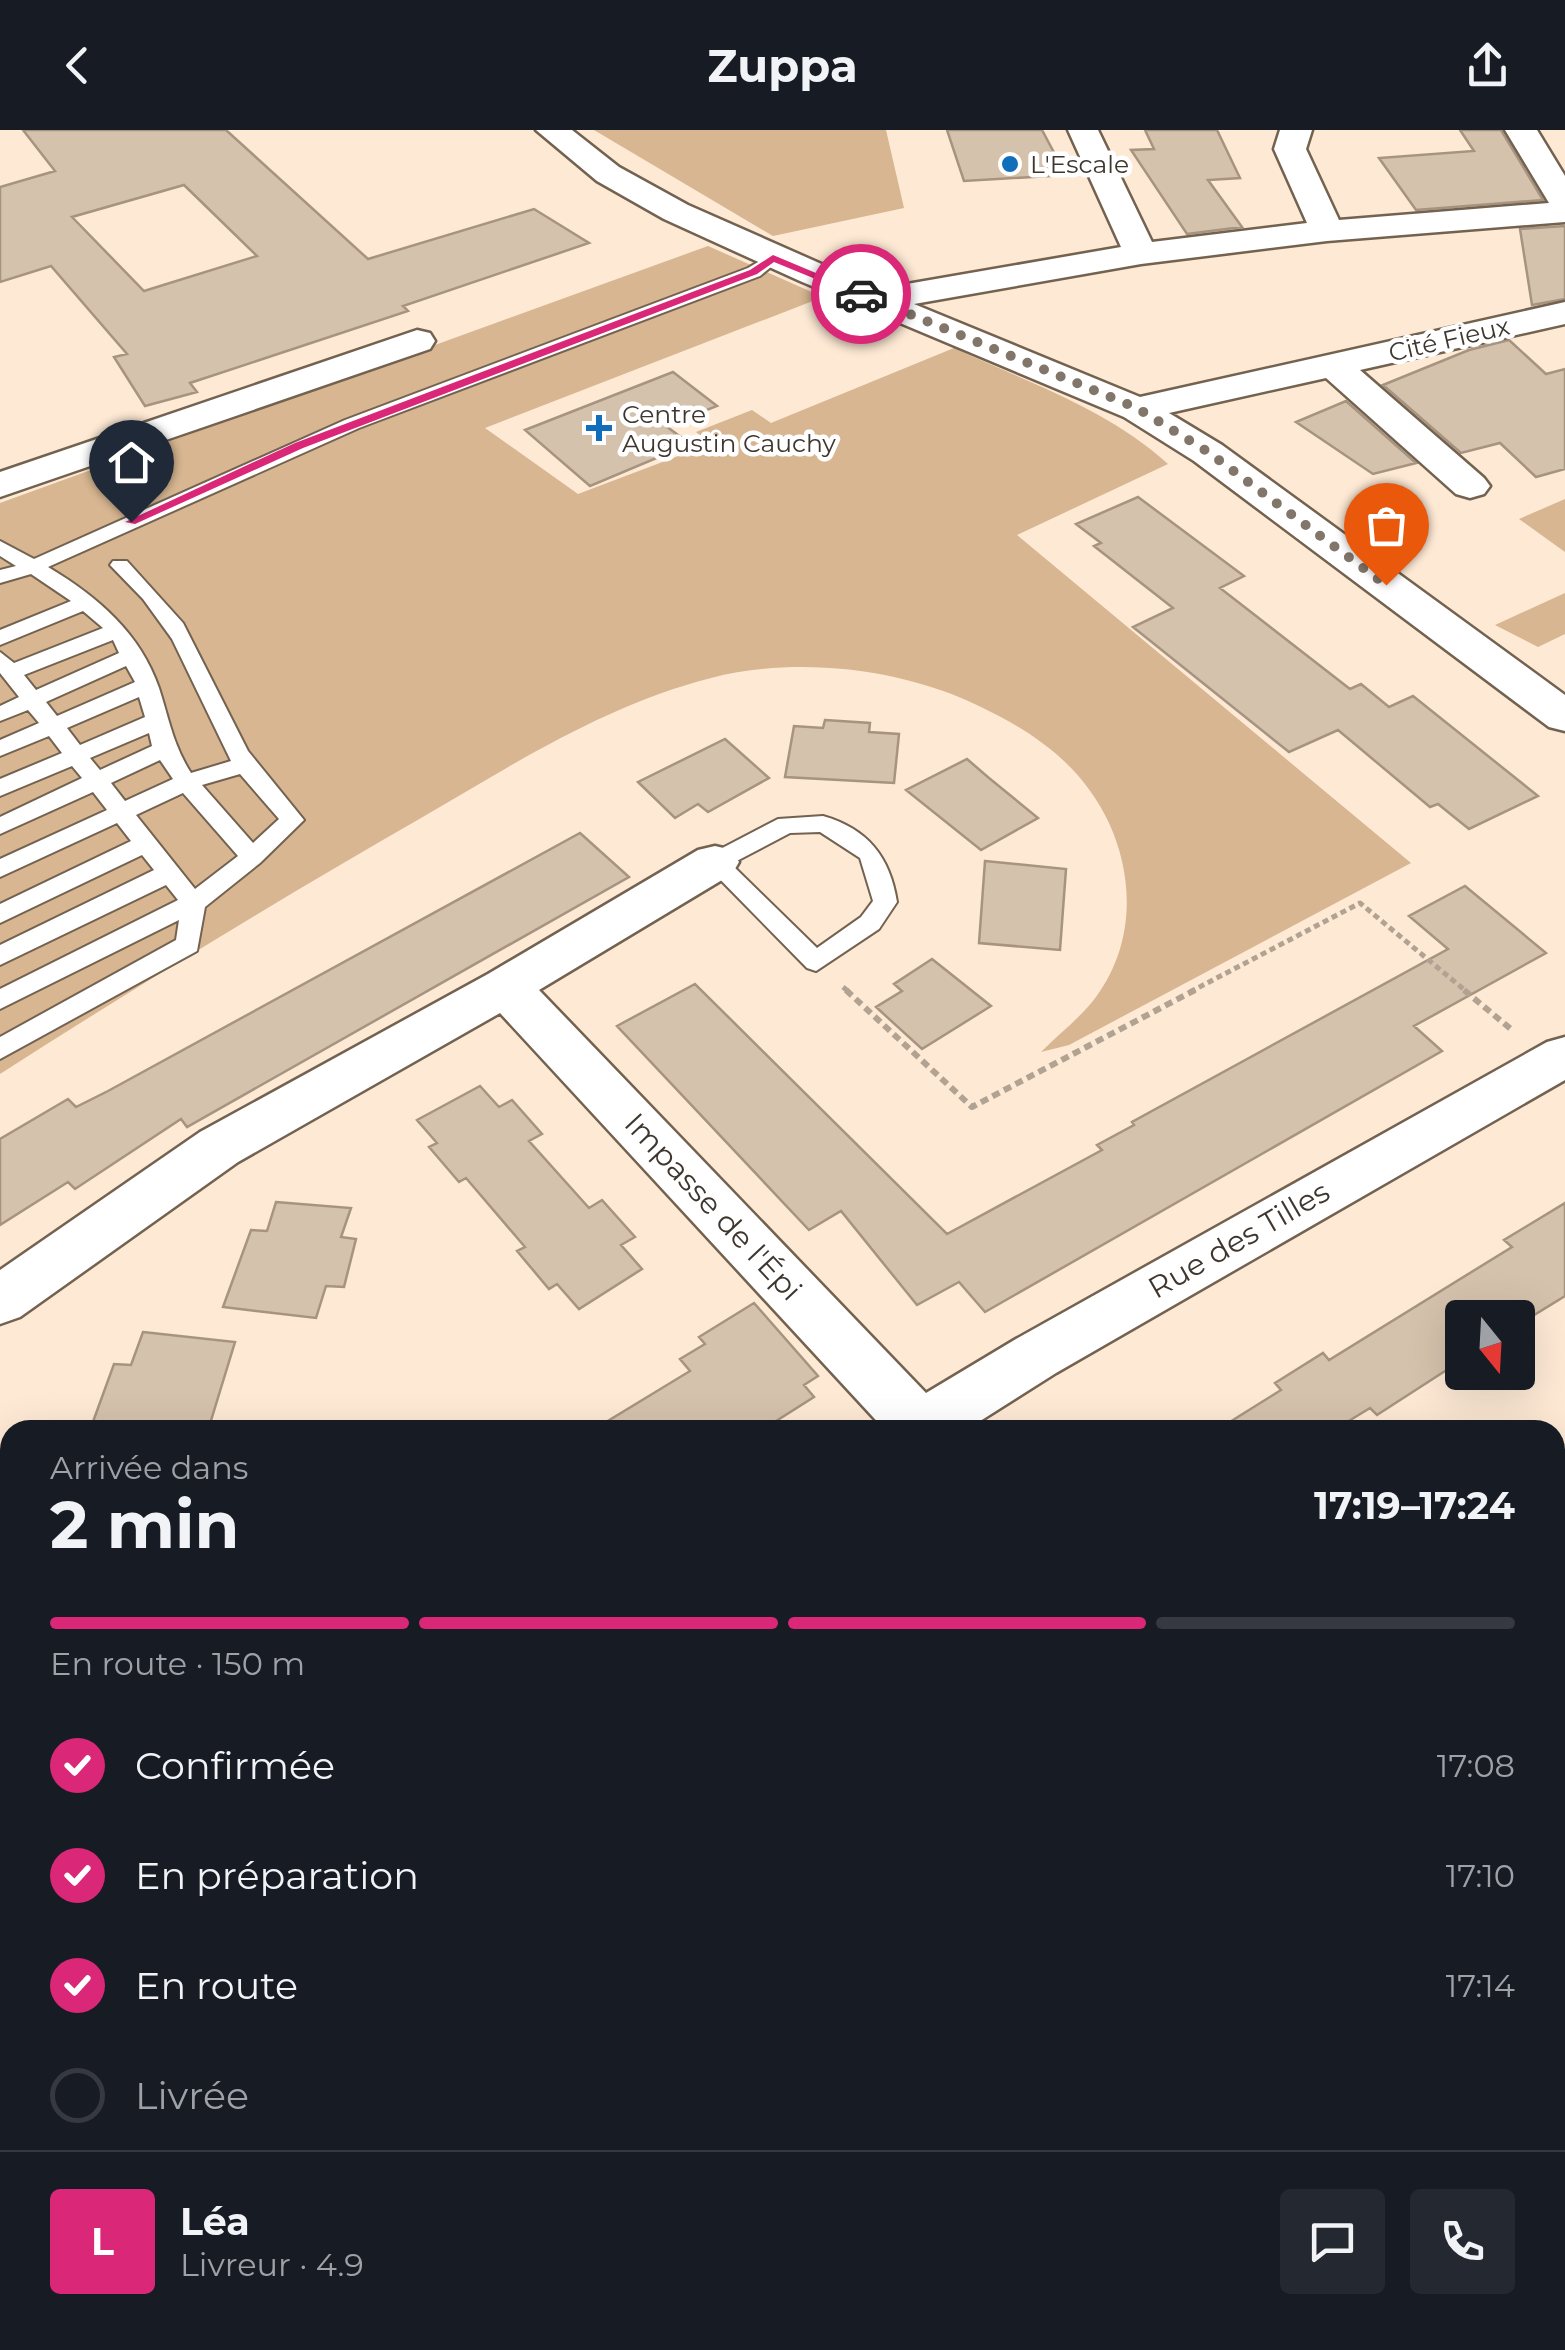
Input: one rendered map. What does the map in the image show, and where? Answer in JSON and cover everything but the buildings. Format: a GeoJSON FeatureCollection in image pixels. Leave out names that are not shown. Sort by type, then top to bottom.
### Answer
{"type":"FeatureCollection","features":[{"type":"Feature","properties":{"kind":"street"},"geometry":{"type":"LineString","coordinates":[[552,130],[608,174],[676,212],[773,258],[1137,408],[1208,452],[1565,717]]}},
{"type":"Feature","properties":{"kind":"street"},"geometry":{"type":"LineString","coordinates":[[1296,130],[1290,150],[1327,231]]}},
{"type":"Feature","properties":{"kind":"street"},"geometry":{"type":"LineString","coordinates":[[1521,130],[1565,203]]}},
{"type":"Feature","properties":{"kind":"street"},"geometry":{"type":"LineString","coordinates":[[1084,131],[1141,254]]}},
{"type":"Feature","properties":{"kind":"street"},"geometry":{"type":"LineString","coordinates":[[875,300],[1141,254],[1327,231],[1565,212]]}},
{"type":"Feature","properties":{"kind":"street","name":"Cité Fieux"},"geometry":{"type":"LineString","coordinates":[[1137,408],[1565,314]]}},
{"type":"Feature","properties":{"kind":"street"},"geometry":{"type":"LineString","coordinates":[[0,485],[417,341]]}},
{"type":"Feature","properties":{"kind":"street","name":"Cité Fieux"},"geometry":{"type":"LineString","coordinates":[[1334,365],[1470,486]]}},
{"type":"Feature","properties":{"kind":"street"},"geometry":{"type":"LineString","coordinates":[[0,1300],[219,1147],[506,987],[715,862]]}},
{"type":"Feature","properties":{"kind":"street","name":"Impasse de l'Épi"},"geometry":{"type":"LineString","coordinates":[[506,987],[911,1420]]}},
{"type":"Feature","properties":{"kind":"street","name":"Rue des Tilles"},"geometry":{"type":"LineString","coordinates":[[931,1420],[1036,1356],[1558,1060]]}},
{"type":"Feature","properties":{"kind":"lane"},"geometry":{"type":"LineString","coordinates":[[0,577],[30,568],[299,445],[754,272],[773,258]]}},
{"type":"Feature","properties":{"kind":"lane"},"geometry":{"type":"LineString","coordinates":[[0,547],[86,602],[118,630],[147,685],[164,750],[186,782],[252,857]]}},
{"type":"Feature","properties":{"kind":"lane"},"geometry":{"type":"LineString","coordinates":[[0,1000],[193,904],[292,820],[245,765],[224,733],[190,650],[163,609],[120,565]]}},
{"type":"Feature","properties":{"kind":"lane"},"geometry":{"type":"LineString","coordinates":[[0,638],[86,602]]}},
{"type":"Feature","properties":{"kind":"lane"},"geometry":{"type":"LineString","coordinates":[[0,1049],[188,945],[193,904],[5,666],[118,630]]}},
{"type":"Feature","properties":{"kind":"lane"},"geometry":{"type":"LineString","coordinates":[[0,714],[133,655]]}},
{"type":"Feature","properties":{"kind":"lane"},"geometry":{"type":"LineString","coordinates":[[0,749],[147,685]]}},
{"type":"Feature","properties":{"kind":"lane"},"geometry":{"type":"LineString","coordinates":[[0,788],[158,720]]}},
{"type":"Feature","properties":{"kind":"lane"},"geometry":{"type":"LineString","coordinates":[[0,826],[164,750]]}},
{"type":"Feature","properties":{"kind":"lane"},"geometry":{"type":"LineString","coordinates":[[0,870],[186,782],[245,765]]}},
{"type":"Feature","properties":{"kind":"lane"},"geometry":{"type":"LineString","coordinates":[[823,824],[852,836],[869,852],[882,871],[885,902],[870,924],[816,962],[715,862],[786,825],[823,824]]}},
{"type":"Feature","properties":{"kind":"lane"},"geometry":{"type":"LineString","coordinates":[[0,914],[144,844]]}},
{"type":"Feature","properties":{"kind":"lane"},"geometry":{"type":"LineString","coordinates":[[0,956],[167,874]]}},
{"type":"Feature","properties":{"kind":"path"},"geometry":{"type":"LineString","coordinates":[[816,962],[972,1107],[1360,903],[1558,1060]]}},
{"type":"Feature","properties":{"kind":"shaded area"},"geometry":{"type":"Polygon","coordinates":[[[594,130],[886,130],[904,208],[773,236],[594,130]]]}},
{"type":"Feature","properties":{"kind":"shaded area"},"geometry":{"type":"Polygon","coordinates":[[[708,246],[823,297],[485,428],[578,494],[710,444],[696,432],[752,410],[771,423],[954,348],[1066,398],[1120,427],[1168,464],[1017,535],[1411,863],[1069,1045],[1041,1052],[1096,997],[1109,977],[1124,934],[1123,867],[1109,823],[1086,785],[1039,740],[981,707],[918,683],[813,667],[744,671],[672,690],[561,738],[262,912],[0,1074],[0,503],[708,246]]]}},
{"type":"Feature","properties":{"kind":"shaded area"},"geometry":{"type":"Polygon","coordinates":[[[1565,499],[1565,552],[1519,519],[1565,499]]]}},
{"type":"Feature","properties":{"kind":"shaded area"},"geometry":{"type":"Polygon","coordinates":[[[1565,593],[1565,634],[1538,647],[1495,625],[1565,593]]]}},
{"type":"Feature","properties":{"kind":"way so far"},"geometry":{"type":"LineString","coordinates":[[861,294],[1137,408],[1208,452],[1386,585]]}},
{"type":"Feature","properties":{"kind":"place","name":"L'Escale"},"geometry":{"type":"Point","coordinates":[1010,164]}},
{"type":"Feature","properties":{"kind":"place","name":"Centre Augustin Cauchy"},"geometry":{"type":"Point","coordinates":[599,428]}},
{"type":"Feature","properties":{"kind":"route"},"geometry":{"type":"LineString","coordinates":[[131,522],[299,445],[754,272],[773,258],[861,294]]}}]}
